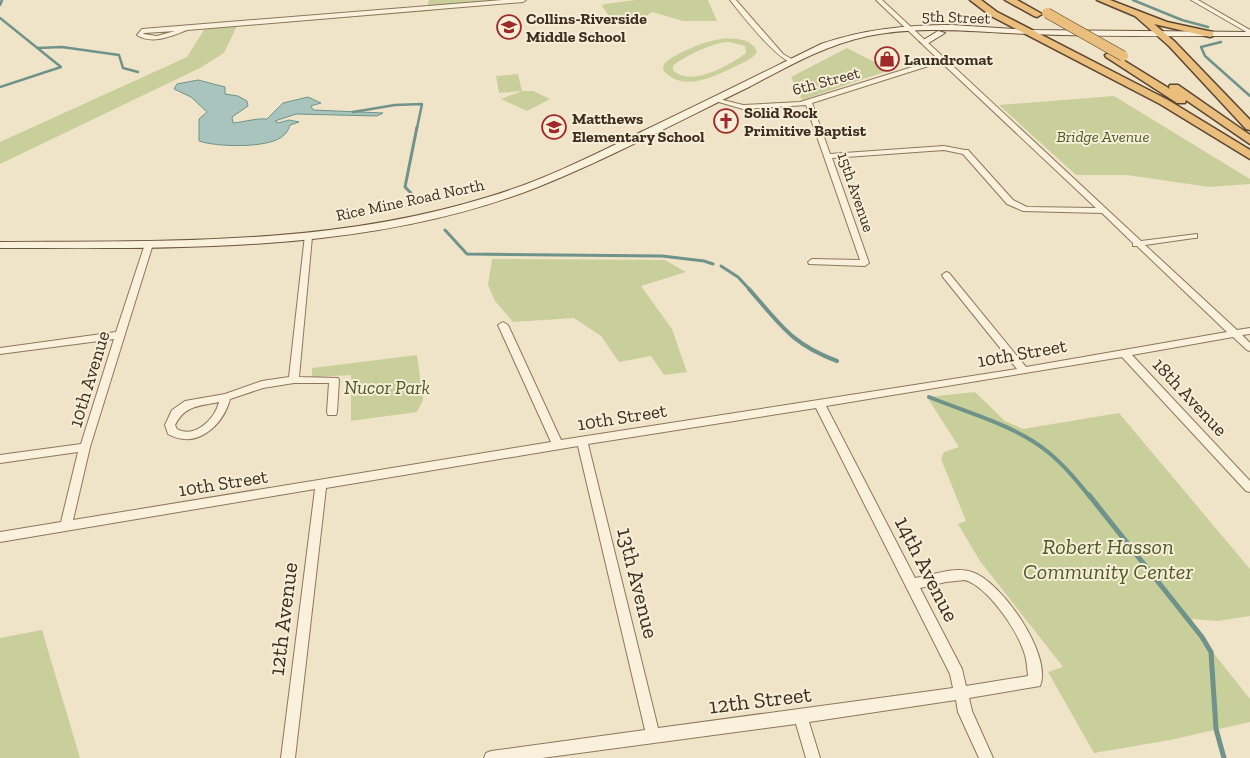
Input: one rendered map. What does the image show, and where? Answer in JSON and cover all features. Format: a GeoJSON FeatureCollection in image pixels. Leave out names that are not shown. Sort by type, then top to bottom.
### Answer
{"type":"FeatureCollection","features":[{"type":"Feature","properties":{"kind":"highway"},"geometry":{"type":"LineString","coordinates":[[975,0],[994,14],[1164,102],[1250,154]]}},
{"type":"Feature","properties":{"kind":"highway"},"geometry":{"type":"LineString","coordinates":[[1010,0],[1042,13],[1123,56],[1188,96],[1250,140]]}},
{"type":"Feature","properties":{"kind":"highway"},"geometry":{"type":"LineString","coordinates":[[1022,0],[1170,94],[1250,154]]}},
{"type":"Feature","properties":{"kind":"highway"},"geometry":{"type":"LineString","coordinates":[[1102,0],[1164,24],[1210,34]]}},
{"type":"Feature","properties":{"kind":"highway"},"geometry":{"type":"LineString","coordinates":[[993,29],[999,21],[994,14]]}},
{"type":"Feature","properties":{"kind":"highway"},"geometry":{"type":"LineString","coordinates":[[1139,15],[1172,44],[1250,127]]}},
{"type":"Feature","properties":{"kind":"highway"},"geometry":{"type":"LineString","coordinates":[[1172,44],[1184,38],[1210,34]]}},
{"type":"Feature","properties":{"kind":"main road"},"geometry":{"type":"LineString","coordinates":[[884,31],[900,20]]}},
{"type":"Feature","properties":{"kind":"main road","name":"5th Street"},"geometry":{"type":"LineString","coordinates":[[911,30],[926,28],[993,29],[1029,32]]}},
{"type":"Feature","properties":{"kind":"main road","name":"Rice Mine Road North"},"geometry":{"type":"LineString","coordinates":[[0,245],[257,241],[308,237],[374,228],[488,201],[552,178],[841,39],[884,31],[911,30]]}},
{"type":"Feature","properties":{"kind":"main road","name":"5th Street"},"geometry":{"type":"LineString","coordinates":[[911,30],[941,33],[1250,33]]}},
{"type":"Feature","properties":{"kind":"main road"},"geometry":{"type":"LineString","coordinates":[[924,42],[941,33]]}},
{"type":"Feature","properties":{"kind":"street"},"geometry":{"type":"LineString","coordinates":[[186,28],[162,37],[152,38],[140,35],[142,32],[186,28],[485,1],[523,0]]}},
{"type":"Feature","properties":{"kind":"street"},"geometry":{"type":"LineString","coordinates":[[733,0],[781,55],[793,62]]}},
{"type":"Feature","properties":{"kind":"street"},"geometry":{"type":"LineString","coordinates":[[879,0],[1136,244],[1250,348]]}},
{"type":"Feature","properties":{"kind":"street"},"geometry":{"type":"LineString","coordinates":[[1194,0],[1250,33]]}},
{"type":"Feature","properties":{"kind":"street","name":"6th Street"},"geometry":{"type":"LineString","coordinates":[[715,100],[743,107],[809,103],[941,60]]}},
{"type":"Feature","properties":{"kind":"street","name":"15th Avenue"},"geometry":{"type":"LineString","coordinates":[[809,103],[865,263],[812,262]]}},
{"type":"Feature","properties":{"kind":"street"},"geometry":{"type":"LineString","coordinates":[[828,156],[954,149],[964,152],[1010,202],[1026,209],[1102,211]]}},
{"type":"Feature","properties":{"kind":"street"},"geometry":{"type":"LineString","coordinates":[[1136,244],[1194,236]]}},
{"type":"Feature","properties":{"kind":"street"},"geometry":{"type":"LineString","coordinates":[[294,380],[308,237]]}},
{"type":"Feature","properties":{"kind":"street","name":"10th Avenue"},"geometry":{"type":"LineString","coordinates":[[66,525],[86,447],[149,244]]}},
{"type":"Feature","properties":{"kind":"street"},"geometry":{"type":"LineString","coordinates":[[946,275],[1024,371]]}},
{"type":"Feature","properties":{"kind":"street"},"geometry":{"type":"LineString","coordinates":[[503,325],[558,445]]}},
{"type":"Feature","properties":{"kind":"street","name":"10th Street"},"geometry":{"type":"LineString","coordinates":[[0,537],[582,441],[1024,371],[1250,332]]}},
{"type":"Feature","properties":{"kind":"street"},"geometry":{"type":"LineString","coordinates":[[0,351],[121,334]]}},
{"type":"Feature","properties":{"kind":"street","name":"18th Avenue"},"geometry":{"type":"LineString","coordinates":[[1124,353],[1250,488]]}},
{"type":"Feature","properties":{"kind":"street"},"geometry":{"type":"LineString","coordinates":[[226,397],[221,414],[206,430],[183,436],[172,431],[170,425],[172,419],[181,408],[189,404],[226,397],[262,385],[294,380],[334,380],[332,412]]}},
{"type":"Feature","properties":{"kind":"street","name":"14th Avenue"},"geometry":{"type":"LineString","coordinates":[[819,403],[957,673],[965,712],[986,758]]}},
{"type":"Feature","properties":{"kind":"street","name":"13th Avenue"},"geometry":{"type":"LineString","coordinates":[[582,441],[654,735]]}},
{"type":"Feature","properties":{"kind":"street"},"geometry":{"type":"LineString","coordinates":[[0,459],[86,447]]}},
{"type":"Feature","properties":{"kind":"street","name":"12th Avenue"},"geometry":{"type":"LineString","coordinates":[[288,758],[322,485]]}},
{"type":"Feature","properties":{"kind":"street","name":"12th Street"},"geometry":{"type":"LineString","coordinates":[[491,758],[801,717],[962,694],[1035,681],[1034,664],[1029,646],[998,597],[984,582],[965,574],[912,584]]}},
{"type":"Feature","properties":{"kind":"street"},"geometry":{"type":"LineString","coordinates":[[801,717],[813,758]]}},
{"type":"Feature","properties":{"kind":"green space"},"geometry":{"type":"Polygon","coordinates":[[[429,0],[518,0],[439,6],[432,11],[237,26],[224,53],[200,68],[0,164],[0,142],[187,57],[207,25],[427,7],[429,0]]]}},
{"type":"Feature","properties":{"kind":"green space"},"geometry":{"type":"Polygon","coordinates":[[[636,0],[708,0],[717,21],[683,21],[652,12],[644,18],[613,22],[602,6],[636,0]]]}},
{"type":"Feature","properties":{"kind":"green space"},"geometry":{"type":"Polygon","coordinates":[[[736,39],[747,41],[755,47],[757,52],[743,63],[698,81],[679,81],[663,70],[664,64],[675,56],[714,40],[736,39]],[[729,42],[708,47],[678,62],[673,66],[673,70],[680,75],[689,77],[710,73],[746,53],[745,46],[729,42]]]}},
{"type":"Feature","properties":{"kind":"green space"},"geometry":{"type":"Polygon","coordinates":[[[847,48],[890,70],[802,100],[791,77],[847,48]]]}},
{"type":"Feature","properties":{"kind":"green space"},"geometry":{"type":"Polygon","coordinates":[[[518,74],[522,91],[499,93],[496,76],[518,74]]]}},
{"type":"Feature","properties":{"kind":"green space"},"geometry":{"type":"Polygon","coordinates":[[[522,91],[533,91],[550,99],[527,111],[501,99],[522,91]]]}},
{"type":"Feature","properties":{"kind":"green space","name":"Bridge Avenue"},"geometry":{"type":"Polygon","coordinates":[[[1114,96],[1250,179],[1250,184],[1209,187],[1127,175],[1076,175],[999,105],[1114,96]]]}},
{"type":"Feature","properties":{"kind":"green space"},"geometry":{"type":"Polygon","coordinates":[[[492,259],[665,260],[686,272],[641,286],[672,329],[687,372],[664,375],[651,356],[619,362],[601,336],[574,318],[513,322],[495,301],[488,285],[492,259]]]}},
{"type":"Feature","properties":{"kind":"green space","name":"Nucor Park"},"geometry":{"type":"Polygon","coordinates":[[[417,355],[423,400],[417,412],[351,421],[351,375],[314,377],[312,375],[312,368],[417,355]]]}},
{"type":"Feature","properties":{"kind":"green space","name":"Robert Hasson Community Center"},"geometry":{"type":"Polygon","coordinates":[[[975,392],[1005,421],[1023,429],[1119,413],[1250,569],[1250,616],[1218,621],[1192,619],[1196,631],[1250,699],[1250,722],[1170,740],[1094,753],[1048,672],[1063,667],[980,561],[958,524],[966,521],[941,459],[944,452],[959,447],[927,397],[975,392]]]}},
{"type":"Feature","properties":{"kind":"green space"},"geometry":{"type":"Polygon","coordinates":[[[42,630],[80,758],[0,758],[0,638],[42,630]]]}},
{"type":"Feature","properties":{"kind":"water"},"geometry":{"type":"Polygon","coordinates":[[[198,80],[225,87],[225,94],[238,96],[247,101],[248,106],[232,117],[233,123],[267,119],[283,103],[308,97],[321,103],[311,106],[313,110],[383,113],[377,116],[296,114],[275,121],[278,123],[289,120],[299,122],[290,125],[286,133],[277,140],[256,145],[218,145],[199,141],[199,119],[207,112],[191,97],[174,89],[177,84],[198,80]]]}},
{"type":"Feature","properties":{"kind":"waterway"},"geometry":{"type":"LineString","coordinates":[[0,5],[2,0]]}},
{"type":"Feature","properties":{"kind":"waterway"},"geometry":{"type":"LineString","coordinates":[[1133,0],[1182,20],[1208,27]]}},
{"type":"Feature","properties":{"kind":"waterway"},"geometry":{"type":"LineString","coordinates":[[0,18],[61,67],[0,87]]}},
{"type":"Feature","properties":{"kind":"waterway"},"geometry":{"type":"LineString","coordinates":[[1221,42],[1201,47],[1205,56],[1250,96]]}},
{"type":"Feature","properties":{"kind":"waterway"},"geometry":{"type":"LineString","coordinates":[[38,48],[62,47],[119,55],[123,68],[138,72]]}},
{"type":"Feature","properties":{"kind":"waterway"},"geometry":{"type":"LineString","coordinates":[[353,112],[395,105],[422,104],[417,128]]}},
{"type":"Feature","properties":{"kind":"waterway"},"geometry":{"type":"LineString","coordinates":[[417,127],[405,187],[419,201]]}},
{"type":"Feature","properties":{"kind":"waterway"},"geometry":{"type":"LineString","coordinates":[[445,230],[467,254],[662,256],[704,261],[713,264]]}},
{"type":"Feature","properties":{"kind":"waterway"},"geometry":{"type":"LineString","coordinates":[[721,266],[738,277],[751,291]]}},
{"type":"Feature","properties":{"kind":"waterway"},"geometry":{"type":"LineString","coordinates":[[749,289],[787,332],[808,348],[837,361]]}},
{"type":"Feature","properties":{"kind":"waterway"},"geometry":{"type":"LineString","coordinates":[[929,397],[991,420],[1021,434],[1048,452],[1059,462],[1090,497]]}},
{"type":"Feature","properties":{"kind":"waterway"},"geometry":{"type":"LineString","coordinates":[[1089,495],[1202,637],[1211,652],[1216,729],[1224,758]]}},
{"type":"Feature","properties":{"kind":"place","name":"Collins-Riverside Middle School"},"geometry":{"type":"Point","coordinates":[509,27]}},
{"type":"Feature","properties":{"kind":"place","name":"Laundromat"},"geometry":{"type":"Point","coordinates":[887,59]}},
{"type":"Feature","properties":{"kind":"place","name":"Solid Rock Primitive Baptist"},"geometry":{"type":"Point","coordinates":[726,121]}},
{"type":"Feature","properties":{"kind":"place","name":"Matthews Elementary School"},"geometry":{"type":"Point","coordinates":[554,127]}}]}
